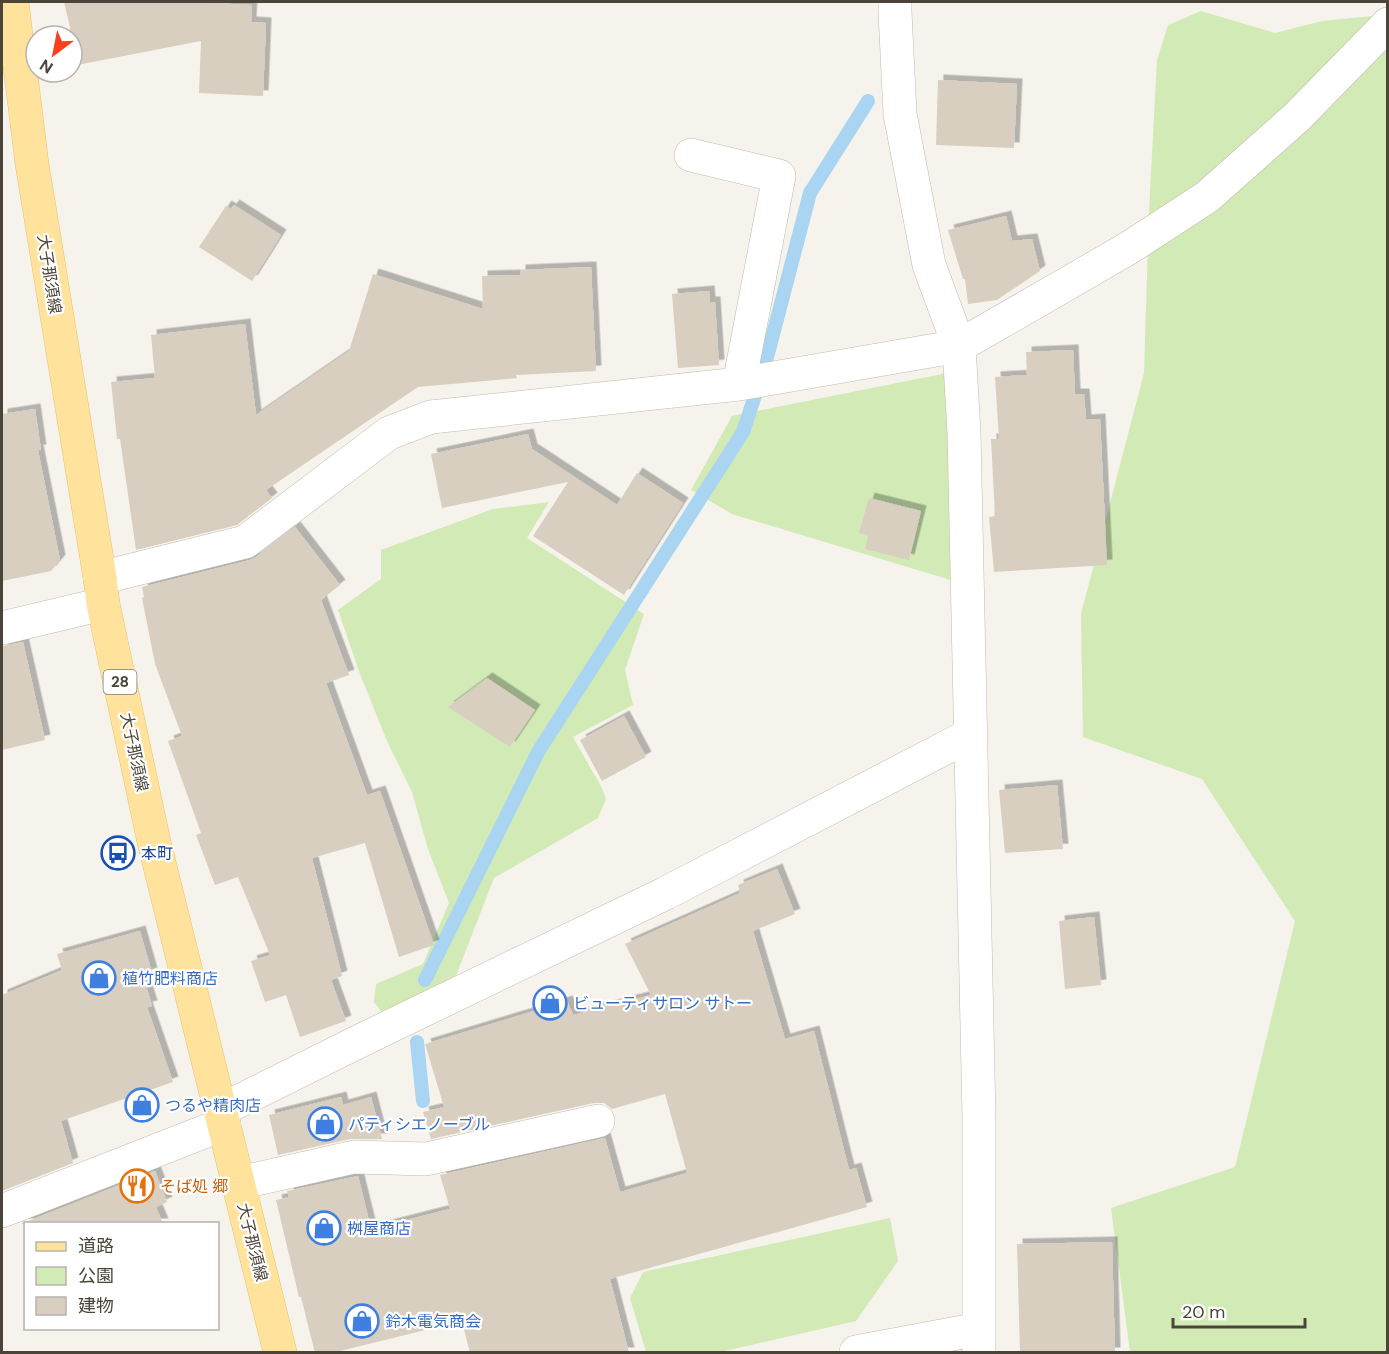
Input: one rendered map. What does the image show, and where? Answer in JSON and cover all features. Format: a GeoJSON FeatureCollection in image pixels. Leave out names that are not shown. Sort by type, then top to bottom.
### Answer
{"type":"FeatureCollection","features":[{"type":"Feature","properties":{"kind":"main road","name":"大子那須線"},"geometry":{"type":"LineString","coordinates":[[12,2],[32,164],[102,591],[154,842],[280,1353]]}},
{"type":"Feature","properties":{"kind":"street"},"geometry":{"type":"LineString","coordinates":[[856,1353],[979,1341],[979,1117],[964,433],[960,346],[929,265],[902,125],[895,2]]}},
{"type":"Feature","properties":{"kind":"street"},"geometry":{"type":"LineString","coordinates":[[2,628],[245,542],[389,433],[431,417],[739,384],[960,346],[1127,249],[1207,197],[1297,117],[1388,24]]}},
{"type":"Feature","properties":{"kind":"street"},"geometry":{"type":"LineString","coordinates":[[691,155],[779,176],[739,384]]}},
{"type":"Feature","properties":{"kind":"street"},"geometry":{"type":"LineString","coordinates":[[2,1211],[222,1117],[368,1037],[666,893],[970,735]]}},
{"type":"Feature","properties":{"kind":"street"},"geometry":{"type":"LineString","coordinates":[[238,1183],[354,1157],[426,1159],[597,1121]]}},
{"type":"Feature","properties":{"kind":"green space"},"geometry":{"type":"Polygon","coordinates":[[[1387,10],[1387,1352],[1130,1352],[1111,1208],[1235,1167],[1295,921],[1202,779],[1083,737],[1081,614],[1144,373],[1157,60],[1168,25],[1201,11],[1275,33],[1322,21],[1383,15],[1387,10]]]}},
{"type":"Feature","properties":{"kind":"green space"},"geometry":{"type":"Polygon","coordinates":[[[947,373],[954,581],[732,514],[691,490],[732,416],[947,373]]]}},
{"type":"Feature","properties":{"kind":"green space"},"geometry":{"type":"Polygon","coordinates":[[[549,502],[527,538],[644,614],[625,670],[633,705],[573,737],[606,799],[598,818],[494,878],[452,986],[386,1018],[374,1002],[376,984],[423,964],[449,903],[428,849],[412,792],[387,741],[360,674],[338,610],[381,579],[381,550],[493,509],[549,502]]]}},
{"type":"Feature","properties":{"kind":"green space"},"geometry":{"type":"Polygon","coordinates":[[[890,1218],[898,1261],[856,1321],[720,1352],[646,1352],[630,1298],[643,1272],[890,1218]]]}},
{"type":"Feature","properties":{"kind":"building"},"geometry":{"type":"Polygon","coordinates":[[[64,2],[191,2],[252,5],[251,22],[266,23],[263,96],[199,93],[201,41],[84,64],[84,24],[69,24],[64,2]]]}},
{"type":"Feature","properties":{"kind":"building"},"geometry":{"type":"Polygon","coordinates":[[[938,80],[1017,84],[1014,148],[936,145],[938,80]]]}},
{"type":"Feature","properties":{"kind":"building"},"geometry":{"type":"Polygon","coordinates":[[[234,205],[281,235],[252,281],[199,247],[226,206],[231,209],[234,205]]]}},
{"type":"Feature","properties":{"kind":"building"},"geometry":{"type":"Polygon","coordinates":[[[1006,216],[1012,241],[1032,239],[1040,271],[997,300],[968,304],[965,279],[963,279],[948,230],[1006,216]]]}},
{"type":"Feature","properties":{"kind":"building"},"geometry":{"type":"Polygon","coordinates":[[[591,267],[596,371],[516,375],[517,378],[418,387],[266,490],[272,498],[237,525],[136,550],[120,439],[117,439],[111,382],[155,378],[151,335],[245,324],[256,415],[349,351],[373,274],[483,309],[482,276],[520,275],[520,270],[591,267]]]}},
{"type":"Feature","properties":{"kind":"building"},"geometry":{"type":"Polygon","coordinates":[[[709,291],[710,302],[715,302],[719,365],[678,368],[672,294],[709,291]]]}},
{"type":"Feature","properties":{"kind":"building"},"geometry":{"type":"Polygon","coordinates":[[[1073,350],[1075,394],[1084,394],[1086,420],[1100,419],[1107,565],[994,572],[989,517],[995,516],[991,439],[999,439],[995,377],[1027,375],[1026,352],[1073,350]]]}},
{"type":"Feature","properties":{"kind":"building"},"geometry":{"type":"Polygon","coordinates":[[[35,409],[41,450],[38,450],[60,560],[51,571],[2,581],[2,414],[35,409]]]}},
{"type":"Feature","properties":{"kind":"building"},"geometry":{"type":"Polygon","coordinates":[[[528,434],[532,449],[617,505],[637,473],[683,503],[624,595],[533,536],[568,482],[442,508],[431,454],[528,434]]]}},
{"type":"Feature","properties":{"kind":"building"},"geometry":{"type":"Polygon","coordinates":[[[869,498],[921,511],[909,560],[865,549],[868,535],[859,533],[869,498]]]}},
{"type":"Feature","properties":{"kind":"building"},"geometry":{"type":"Polygon","coordinates":[[[295,527],[340,585],[321,600],[349,675],[326,683],[367,795],[380,791],[434,945],[399,957],[365,843],[312,858],[342,976],[331,980],[346,1021],[300,1037],[286,995],[265,1002],[251,961],[270,955],[238,877],[215,885],[196,835],[201,833],[168,741],[182,736],[155,664],[142,598],[144,597],[142,587],[250,560],[295,527]]]}},
{"type":"Feature","properties":{"kind":"building"},"geometry":{"type":"Polygon","coordinates":[[[23,642],[45,740],[2,750],[2,646],[23,642]]]}},
{"type":"Feature","properties":{"kind":"building"},"geometry":{"type":"Polygon","coordinates":[[[487,678],[535,710],[510,747],[448,707],[487,678]]]}},
{"type":"Feature","properties":{"kind":"building"},"geometry":{"type":"Polygon","coordinates":[[[624,716],[646,757],[602,781],[580,740],[624,716]]]}},
{"type":"Feature","properties":{"kind":"building"},"geometry":{"type":"Polygon","coordinates":[[[1057,785],[1063,849],[1005,853],[999,790],[1057,785]]]}},
{"type":"Feature","properties":{"kind":"building"},"geometry":{"type":"Polygon","coordinates":[[[777,869],[795,914],[753,931],[785,1039],[814,1031],[849,1170],[856,1168],[867,1207],[610,1279],[629,1353],[470,1353],[462,1321],[332,1353],[315,1353],[276,1200],[289,1197],[287,1191],[358,1176],[371,1229],[450,1209],[440,1175],[605,1138],[620,1192],[687,1173],[665,1094],[612,1109],[604,1103],[594,1103],[431,1139],[423,1112],[444,1107],[425,1044],[567,1001],[573,1015],[651,995],[625,944],[740,893],[738,885],[777,869]]]}},
{"type":"Feature","properties":{"kind":"building"},"geometry":{"type":"Polygon","coordinates":[[[1094,917],[1101,985],[1065,989],[1059,921],[1094,917]]]}},
{"type":"Feature","properties":{"kind":"building"},"geometry":{"type":"Polygon","coordinates":[[[140,931],[152,973],[143,976],[152,1006],[147,1007],[173,1082],[61,1121],[73,1163],[2,1191],[2,995],[62,970],[57,954],[140,931]]]}},
{"type":"Feature","properties":{"kind":"building","name":"パティシエノーブル"},"geometry":{"type":"Polygon","coordinates":[[[341,1097],[343,1105],[371,1097],[382,1139],[350,1139],[278,1155],[269,1115],[341,1097]]]}},
{"type":"Feature","properties":{"kind":"building","name":"そば処 郷"},"geometry":{"type":"Polygon","coordinates":[[[155,1171],[167,1202],[156,1207],[162,1222],[26,1222],[155,1171]]]}},
{"type":"Feature","properties":{"kind":"building"},"geometry":{"type":"Polygon","coordinates":[[[1112,1242],[1115,1353],[1020,1353],[1017,1244],[1112,1242]]]}},
{"type":"Feature","properties":{"kind":"waterway"},"geometry":{"type":"LineString","coordinates":[[425,980],[538,752],[743,432],[765,365],[810,193],[868,101]]}},
{"type":"Feature","properties":{"kind":"waterway"},"geometry":{"type":"LineString","coordinates":[[417,1042],[423,1101]]}},
{"type":"Feature","properties":{"kind":"place","name":"本町"},"geometry":{"type":"Point","coordinates":[118,853]}},
{"type":"Feature","properties":{"kind":"place","name":"植竹肥料商店"},"geometry":{"type":"Point","coordinates":[99,978]}},
{"type":"Feature","properties":{"kind":"place","name":"ビューティサロン サトー"},"geometry":{"type":"Point","coordinates":[550,1003]}},
{"type":"Feature","properties":{"kind":"place","name":"つるや精肉店"},"geometry":{"type":"Point","coordinates":[142,1105]}},
{"type":"Feature","properties":{"kind":"place","name":"パティシエノーブル"},"geometry":{"type":"Point","coordinates":[325,1124]}},
{"type":"Feature","properties":{"kind":"place","name":"そば処 郷"},"geometry":{"type":"Point","coordinates":[137,1186]}},
{"type":"Feature","properties":{"kind":"place","name":"桝屋商店"},"geometry":{"type":"Point","coordinates":[324,1228]}},
{"type":"Feature","properties":{"kind":"place","name":"鈴木電気商会"},"geometry":{"type":"Point","coordinates":[362,1321]}}]}
